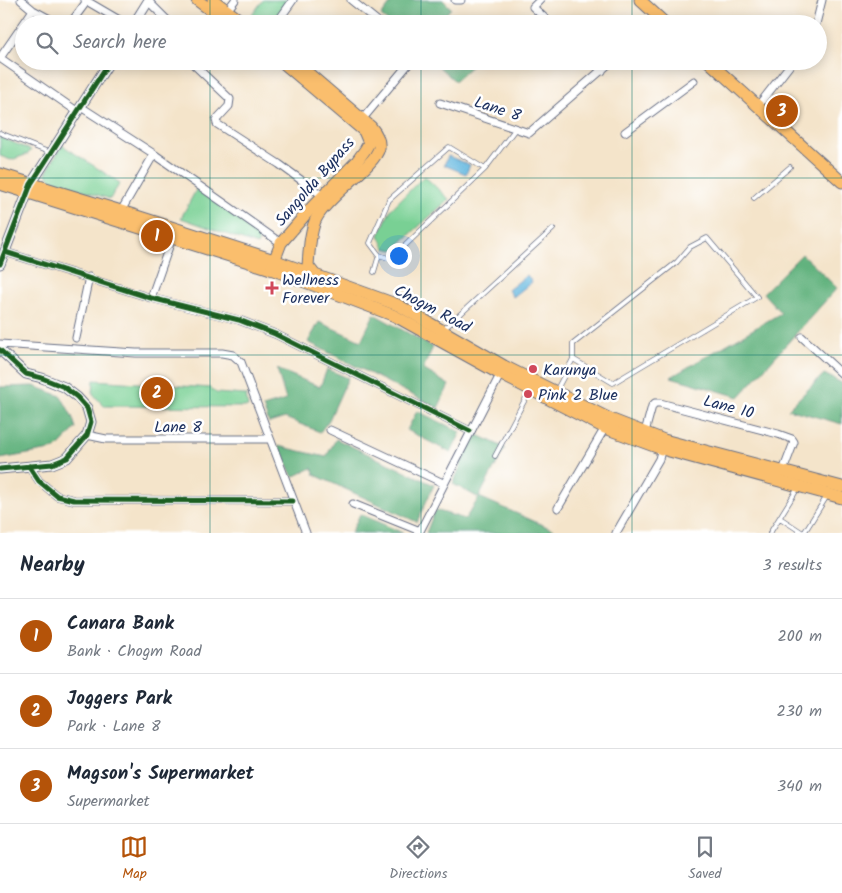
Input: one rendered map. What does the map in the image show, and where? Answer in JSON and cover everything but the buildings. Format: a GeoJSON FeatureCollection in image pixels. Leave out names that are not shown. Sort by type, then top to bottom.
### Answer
{"type":"FeatureCollection","features":[{"type":"Feature","properties":{"kind":"main road"},"geometry":{"type":"LineString","coordinates":[[197,0],[220,15]]}},
{"type":"Feature","properties":{"kind":"main road"},"geometry":{"type":"LineString","coordinates":[[213,0],[223,15]]}},
{"type":"Feature","properties":{"kind":"main road"},"geometry":{"type":"LineString","coordinates":[[645,2],[657,15]]}},
{"type":"Feature","properties":{"kind":"main road","name":"Sangolda Bypass"},"geometry":{"type":"LineString","coordinates":[[293,70],[377,135],[380,146],[376,157],[328,201],[316,218],[309,249],[308,266],[315,275]]}},
{"type":"Feature","properties":{"kind":"main road","name":"Sangolda Bypass"},"geometry":{"type":"LineString","coordinates":[[273,265],[281,243],[365,150],[368,143],[359,122],[304,70]]}},
{"type":"Feature","properties":{"kind":"main road"},"geometry":{"type":"LineString","coordinates":[[718,70],[842,182]]}},
{"type":"Feature","properties":{"kind":"main road","name":"Chogm Road"},"geometry":{"type":"LineString","coordinates":[[0,174],[29,188],[172,238],[367,290],[442,330],[530,390],[607,424],[663,444],[802,482],[842,487]]}},
{"type":"Feature","properties":{"kind":"main road","name":"Chogm Road"},"geometry":{"type":"LineString","coordinates":[[0,184],[29,188],[121,210],[273,265],[395,316],[502,370],[556,391],[607,424],[645,432],[663,444],[783,472],[828,494],[842,498]]}},
{"type":"Feature","properties":{"kind":"street"},"geometry":{"type":"LineString","coordinates":[[21,0],[42,15]]}},
{"type":"Feature","properties":{"kind":"street"},"geometry":{"type":"LineString","coordinates":[[76,15],[86,0],[111,15]]}},
{"type":"Feature","properties":{"kind":"street"},"geometry":{"type":"LineString","coordinates":[[227,15],[235,0]]}},
{"type":"Feature","properties":{"kind":"street"},"geometry":{"type":"LineString","coordinates":[[282,15],[293,0]]}},
{"type":"Feature","properties":{"kind":"street"},"geometry":{"type":"LineString","coordinates":[[351,0],[370,15]]}},
{"type":"Feature","properties":{"kind":"street"},"geometry":{"type":"LineString","coordinates":[[455,0],[460,0]]}},
{"type":"Feature","properties":{"kind":"street"},"geometry":{"type":"LineString","coordinates":[[540,0],[533,7],[541,15]]}},
{"type":"Feature","properties":{"kind":"street"},"geometry":{"type":"LineString","coordinates":[[818,15],[822,0]]}},
{"type":"Feature","properties":{"kind":"street"},"geometry":{"type":"LineString","coordinates":[[139,15],[148,1],[162,15]]}},
{"type":"Feature","properties":{"kind":"street"},"geometry":{"type":"LineString","coordinates":[[30,15],[33,10]]}},
{"type":"Feature","properties":{"kind":"street"},"geometry":{"type":"LineString","coordinates":[[15,36],[0,58],[15,68]]}},
{"type":"Feature","properties":{"kind":"street"},"geometry":{"type":"LineString","coordinates":[[19,70],[154,154],[281,243]]}},
{"type":"Feature","properties":{"kind":"street"},"geometry":{"type":"LineString","coordinates":[[0,264],[29,188],[50,152],[104,70]]}},
{"type":"Feature","properties":{"kind":"street"},"geometry":{"type":"LineString","coordinates":[[199,70],[230,99],[229,106],[216,120],[218,124],[280,164],[323,196]]}},
{"type":"Feature","properties":{"kind":"street"},"geometry":{"type":"LineString","coordinates":[[359,122],[404,70]]}},
{"type":"Feature","properties":{"kind":"street","name":"Lane 8"},"geometry":{"type":"LineString","coordinates":[[440,103],[530,133],[602,70]]}},
{"type":"Feature","properties":{"kind":"street"},"geometry":{"type":"LineString","coordinates":[[758,106],[786,70]]}},
{"type":"Feature","properties":{"kind":"street"},"geometry":{"type":"LineString","coordinates":[[625,132],[694,81]]}},
{"type":"Feature","properties":{"kind":"street"},"geometry":{"type":"LineString","coordinates":[[121,210],[154,154]]}},
{"type":"Feature","properties":{"kind":"street"},"geometry":{"type":"LineString","coordinates":[[151,298],[172,238]]}},
{"type":"Feature","properties":{"kind":"street"},"geometry":{"type":"LineString","coordinates":[[5,252],[151,298],[239,320],[275,334],[470,431]]}},
{"type":"Feature","properties":{"kind":"street"},"geometry":{"type":"LineString","coordinates":[[76,338],[88,277]]}},
{"type":"Feature","properties":{"kind":"street"},"geometry":{"type":"LineString","coordinates":[[802,337],[842,374]]}},
{"type":"Feature","properties":{"kind":"street"},"geometry":{"type":"LineString","coordinates":[[0,344],[136,352],[222,353],[233,355],[241,362],[306,533]]}},
{"type":"Feature","properties":{"kind":"street"},"geometry":{"type":"LineString","coordinates":[[0,350],[26,374],[64,387],[77,396],[86,408],[91,422],[87,435],[68,458],[52,464],[0,469]]}},
{"type":"Feature","properties":{"kind":"street"},"geometry":{"type":"LineString","coordinates":[[353,504],[420,532],[502,370]]}},
{"type":"Feature","properties":{"kind":"street","name":"Lane 10"},"geometry":{"type":"LineString","coordinates":[[645,432],[652,406],[655,403],[660,403],[778,434],[792,439],[794,442],[783,472]]}},
{"type":"Feature","properties":{"kind":"street"},"geometry":{"type":"LineString","coordinates":[[558,508],[607,424]]}},
{"type":"Feature","properties":{"kind":"street"},"geometry":{"type":"LineString","coordinates":[[330,430],[444,483]]}},
{"type":"Feature","properties":{"kind":"street","name":"Lane 8"},"geometry":{"type":"LineString","coordinates":[[87,435],[106,440],[269,439]]}},
{"type":"Feature","properties":{"kind":"street"},"geometry":{"type":"LineString","coordinates":[[616,533],[659,459],[663,444]]}},
{"type":"Feature","properties":{"kind":"street"},"geometry":{"type":"LineString","coordinates":[[29,466],[39,481],[57,496],[74,500],[293,502]]}},
{"type":"Feature","properties":{"kind":"lane"},"geometry":{"type":"LineString","coordinates":[[485,169],[449,147],[389,200],[370,243],[379,255],[391,259],[485,169],[516,128]]}},
{"type":"Feature","properties":{"kind":"lane"},"geometry":{"type":"LineString","coordinates":[[0,133],[50,152]]}},
{"type":"Feature","properties":{"kind":"lane"},"geometry":{"type":"LineString","coordinates":[[754,198],[790,167]]}},
{"type":"Feature","properties":{"kind":"lane"},"geometry":{"type":"LineString","coordinates":[[442,330],[553,229]]}},
{"type":"Feature","properties":{"kind":"lane"},"geometry":{"type":"LineString","coordinates":[[556,391],[574,359],[574,344],[677,262],[690,247],[707,238],[757,297],[613,384],[574,359]]}},
{"type":"Feature","properties":{"kind":"lane"},"geometry":{"type":"LineString","coordinates":[[374,272],[379,255]]}},
{"type":"Feature","properties":{"kind":"lane"},"geometry":{"type":"LineString","coordinates":[[495,456],[530,390]]}},
{"type":"Feature","properties":{"kind":"lane"},"geometry":{"type":"LineString","coordinates":[[770,533],[802,482]]}},
{"type":"Feature","properties":{"kind":"lane"},"geometry":{"type":"LineString","coordinates":[[780,518],[804,533],[828,494]]}},
{"type":"Feature","properties":{"kind":"green space"},"geometry":{"type":"Polygon","coordinates":[[[263,0],[290,0],[279,15],[252,15],[263,0]]]}},
{"type":"Feature","properties":{"kind":"green space"},"geometry":{"type":"Polygon","coordinates":[[[393,0],[443,0],[451,8],[445,15],[382,15],[393,0]]]}},
{"type":"Feature","properties":{"kind":"green space"},"geometry":{"type":"Polygon","coordinates":[[[442,70],[467,70],[455,81],[442,70]]]}},
{"type":"Feature","properties":{"kind":"green space"},"geometry":{"type":"Polygon","coordinates":[[[0,137],[31,150],[28,154],[11,160],[0,156],[0,137]]]}},
{"type":"Feature","properties":{"kind":"green space"},"geometry":{"type":"Polygon","coordinates":[[[62,145],[120,183],[110,199],[51,180],[46,173],[62,145]]]}},
{"type":"Feature","properties":{"kind":"green space"},"geometry":{"type":"Polygon","coordinates":[[[424,176],[449,199],[393,250],[385,248],[379,235],[391,209],[424,176]]]}},
{"type":"Feature","properties":{"kind":"green space"},"geometry":{"type":"Polygon","coordinates":[[[197,188],[261,235],[257,245],[181,218],[197,188]]]}},
{"type":"Feature","properties":{"kind":"green space"},"geometry":{"type":"Polygon","coordinates":[[[802,254],[837,288],[739,397],[671,377],[781,313],[763,293],[802,254]]]}},
{"type":"Feature","properties":{"kind":"green space"},"geometry":{"type":"Polygon","coordinates":[[[374,314],[433,347],[423,369],[449,385],[438,408],[308,342],[319,322],[361,341],[374,314]]]}},
{"type":"Feature","properties":{"kind":"green space"},"geometry":{"type":"Polygon","coordinates":[[[277,369],[320,387],[327,369],[348,378],[329,420],[320,432],[285,418],[269,423],[263,407],[286,400],[277,369]]]}},
{"type":"Feature","properties":{"kind":"green space"},"geometry":{"type":"Polygon","coordinates":[[[824,374],[842,383],[842,424],[788,409],[824,374]]]}},
{"type":"Feature","properties":{"kind":"green space"},"geometry":{"type":"Polygon","coordinates":[[[94,380],[211,388],[216,393],[246,395],[248,407],[104,406],[93,394],[94,380]]]}},
{"type":"Feature","properties":{"kind":"green space"},"geometry":{"type":"Polygon","coordinates":[[[34,386],[61,396],[76,428],[56,449],[0,459],[0,387],[34,386]]]}},
{"type":"Feature","properties":{"kind":"green space"},"geometry":{"type":"Polygon","coordinates":[[[417,411],[461,432],[451,453],[407,430],[417,411]]]}},
{"type":"Feature","properties":{"kind":"green space"},"geometry":{"type":"Polygon","coordinates":[[[474,433],[505,448],[479,497],[561,533],[426,533],[435,510],[465,519],[479,498],[453,484],[474,433]]]}},
{"type":"Feature","properties":{"kind":"green space"},"geometry":{"type":"Polygon","coordinates":[[[336,439],[434,485],[417,522],[315,475],[312,468],[293,477],[278,446],[326,457],[336,439]]]}},
{"type":"Feature","properties":{"kind":"green space"},"geometry":{"type":"Polygon","coordinates":[[[360,514],[403,533],[351,533],[360,514]]]}},
{"type":"Feature","properties":{"kind":"water"},"geometry":{"type":"Polygon","coordinates":[[[448,156],[470,165],[466,174],[444,165],[448,156]]]}},
{"type":"Feature","properties":{"kind":"water"},"geometry":{"type":"Polygon","coordinates":[[[527,275],[532,282],[513,297],[508,290],[527,275]]]}},
{"type":"Feature","properties":{"kind":"cycle path"},"geometry":{"type":"LineString","coordinates":[[0,264],[31,184],[104,70]]}},
{"type":"Feature","properties":{"kind":"cycle path"},"geometry":{"type":"LineString","coordinates":[[5,252],[151,298],[239,320],[275,334],[470,431]]}},
{"type":"Feature","properties":{"kind":"cycle path"},"geometry":{"type":"LineString","coordinates":[[0,350],[26,374],[64,387],[77,397],[87,408],[91,422],[87,435],[67,458],[52,464],[0,469]]}},
{"type":"Feature","properties":{"kind":"cycle path"},"geometry":{"type":"LineString","coordinates":[[29,466],[39,481],[57,496],[74,500],[293,501]]}},
{"type":"Feature","properties":{"kind":"place","name":"Magson's Supermarket"},"geometry":{"type":"Point","coordinates":[782,111]}},
{"type":"Feature","properties":{"kind":"place","name":"Canara Bank"},"geometry":{"type":"Point","coordinates":[157,236]}},
{"type":"Feature","properties":{"kind":"place","name":"Wellness Forever"},"geometry":{"type":"Point","coordinates":[272,288]}},
{"type":"Feature","properties":{"kind":"place","name":"Karunya"},"geometry":{"type":"Point","coordinates":[533,369]}},
{"type":"Feature","properties":{"kind":"place","name":"Joggers Park"},"geometry":{"type":"Point","coordinates":[157,393]}},
{"type":"Feature","properties":{"kind":"place","name":"Pink 2 Blue"},"geometry":{"type":"Point","coordinates":[528,394]}}]}
